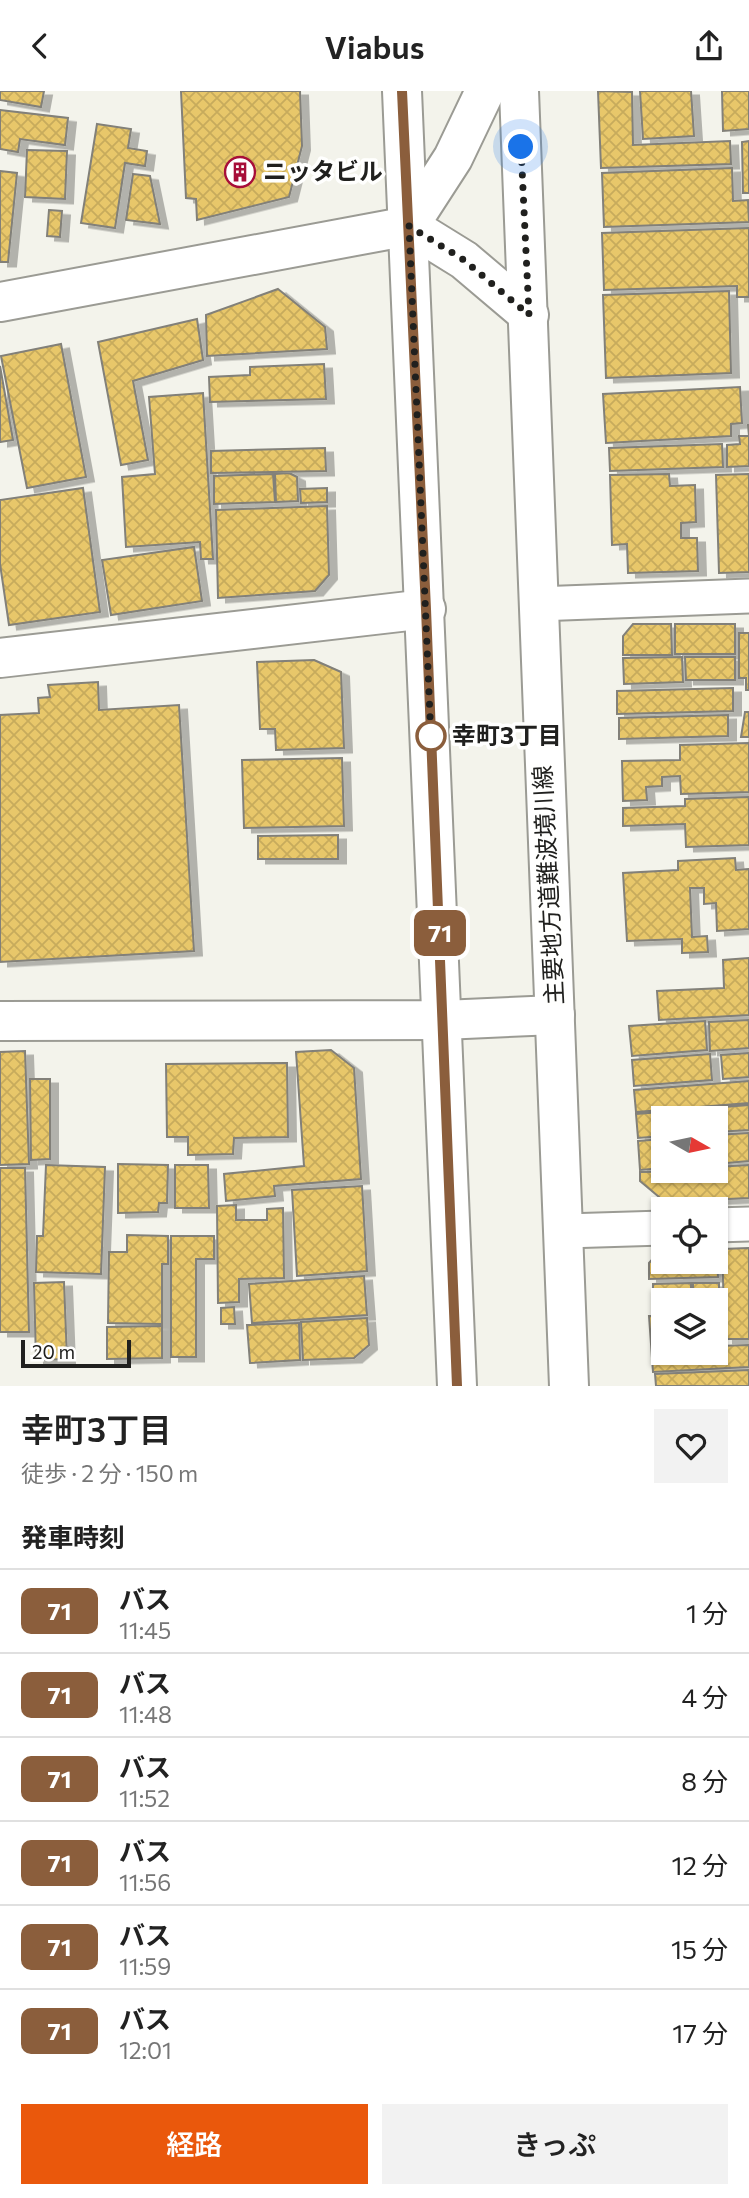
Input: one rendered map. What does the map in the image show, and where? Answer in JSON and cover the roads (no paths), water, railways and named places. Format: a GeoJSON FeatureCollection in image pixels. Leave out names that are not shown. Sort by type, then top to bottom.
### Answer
{"type":"FeatureCollection","features":[{"type":"Feature","properties":{"kind":"main road"},"geometry":{"type":"LineString","coordinates":[[402,91],[457,1386]]}},
{"type":"Feature","properties":{"kind":"main road"},"geometry":{"type":"LineString","coordinates":[[409,226],[453,158],[485,91]]}},
{"type":"Feature","properties":{"kind":"main road","name":"主要地方道難波境川線"},"geometry":{"type":"LineString","coordinates":[[519,91],[569,1386]]}},
{"type":"Feature","properties":{"kind":"main road"},"geometry":{"type":"LineString","coordinates":[[0,302],[409,226],[464,260],[529,315]]}},
{"type":"Feature","properties":{"kind":"main road"},"geometry":{"type":"LineString","coordinates":[[0,658],[426,609]]}},
{"type":"Feature","properties":{"kind":"main road"},"geometry":{"type":"LineString","coordinates":[[0,1021],[443,1020],[555,1015]]}},
{"type":"Feature","properties":{"kind":"street"},"geometry":{"type":"LineString","coordinates":[[537,604],[749,596]]}},
{"type":"Feature","properties":{"kind":"street"},"geometry":{"type":"LineString","coordinates":[[728,1225],[749,1224]]}},
{"type":"Feature","properties":{"kind":"street"},"geometry":{"type":"LineString","coordinates":[[565,1231],[651,1228]]}},
{"type":"Feature","properties":{"kind":"place","name":"ニッタビル"},"geometry":{"type":"Point","coordinates":[240,172]}},
{"type":"Feature","properties":{"kind":"place","name":"幸町3丁目"},"geometry":{"type":"Point","coordinates":[431,736]}}]}
